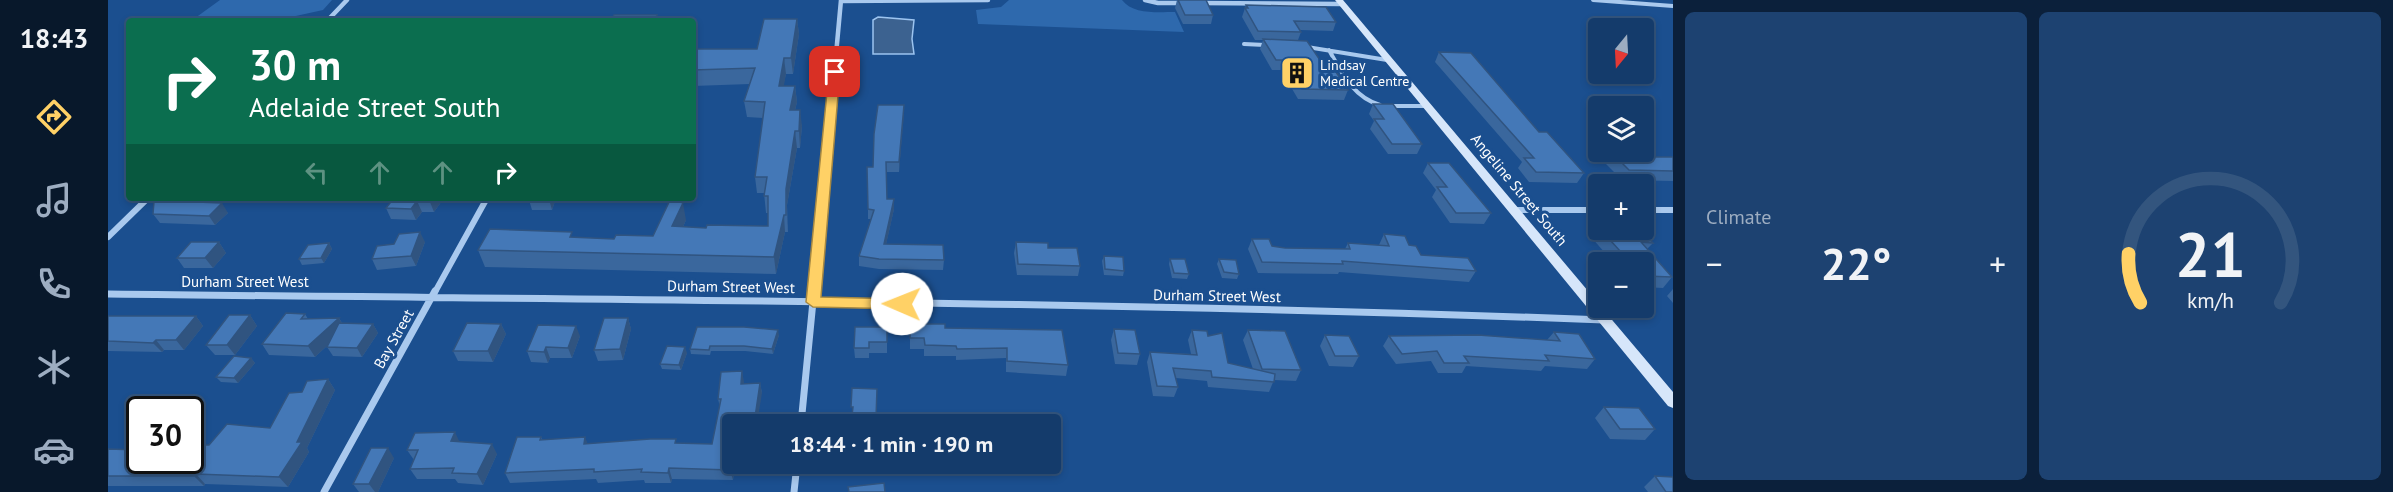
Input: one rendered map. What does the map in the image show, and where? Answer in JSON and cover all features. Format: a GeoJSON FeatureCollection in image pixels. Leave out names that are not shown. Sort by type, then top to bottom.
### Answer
{"type":"FeatureCollection","features":[{"type":"Feature","properties":{"kind":"main road","name":"Angeline Street South"},"geometry":{"type":"LineString","coordinates":[[1341,2],[1673,402]]}},
{"type":"Feature","properties":{"kind":"street"},"geometry":{"type":"LineString","coordinates":[[330,18],[347,0]]}},
{"type":"Feature","properties":{"kind":"street"},"geometry":{"type":"LineString","coordinates":[[802,414],[841,0],[988,0]]}},
{"type":"Feature","properties":{"kind":"street"},"geometry":{"type":"LineString","coordinates":[[1145,0],[1158,3],[1341,2]]}},
{"type":"Feature","properties":{"kind":"street"},"geometry":{"type":"LineString","coordinates":[[108,237],[145,201]]}},
{"type":"Feature","properties":{"kind":"street","name":"Bay Street"},"geometry":{"type":"LineString","coordinates":[[324,492],[485,201]]}},
{"type":"Feature","properties":{"kind":"street"},"geometry":{"type":"LineString","coordinates":[[1514,210],[1588,210]]}},
{"type":"Feature","properties":{"kind":"street"},"geometry":{"type":"LineString","coordinates":[[1654,210],[1673,210]]}},
{"type":"Feature","properties":{"kind":"street","name":"Durham Street West"},"geometry":{"type":"LineString","coordinates":[[108,294],[813,302],[1436,314],[1605,320]]}},
{"type":"Feature","properties":{"kind":"street"},"geometry":{"type":"LineString","coordinates":[[794,492],[796,474]]}},
{"type":"Feature","properties":{"kind":"lane"},"geometry":{"type":"LineString","coordinates":[[1593,0],[1673,6]]}},
{"type":"Feature","properties":{"kind":"lane"},"geometry":{"type":"LineString","coordinates":[[1244,44],[1267,45]]}},
{"type":"Feature","properties":{"kind":"lane"},"geometry":{"type":"LineString","coordinates":[[1300,46],[1388,60]]}},
{"type":"Feature","properties":{"kind":"lane"},"geometry":{"type":"LineString","coordinates":[[1329,50],[1349,82],[1365,100],[1389,106],[1426,105]]}},
{"type":"Feature","properties":{"kind":"shaded area"},"geometry":{"type":"Polygon","coordinates":[[[220,0],[332,0],[323,10],[287,18],[195,18],[220,0]]]}},
{"type":"Feature","properties":{"kind":"shaded area"},"geometry":{"type":"Polygon","coordinates":[[[1009,0],[1122,0],[1139,10],[1175,12],[1184,32],[978,24],[976,10],[1001,7],[1009,0]]]}},
{"type":"Feature","properties":{"kind":"shaded area"},"geometry":{"type":"Polygon","coordinates":[[[878,17],[914,20],[912,39],[914,54],[873,54],[873,20],[878,17]]]}},
{"type":"Feature","properties":{"kind":"building"},"geometry":{"type":"Polygon","coordinates":[[[1178,0],[1206,0],[1213,15],[1185,15],[1178,0]]]}},
{"type":"Feature","properties":{"kind":"building"},"geometry":{"type":"Polygon","coordinates":[[[1246,5],[1326,7],[1336,22],[1294,21],[1301,32],[1258,31],[1245,8],[1248,8],[1246,5]]]}},
{"type":"Feature","properties":{"kind":"building"},"geometry":{"type":"Polygon","coordinates":[[[614,15],[657,15],[656,18],[612,18],[614,15]]]}},
{"type":"Feature","properties":{"kind":"building"},"geometry":{"type":"Polygon","coordinates":[[[764,19],[797,19],[791,58],[784,58],[779,86],[795,86],[790,110],[800,110],[799,131],[795,131],[786,189],[786,215],[784,215],[774,257],[478,250],[490,229],[572,232],[570,237],[614,239],[616,235],[653,236],[670,201],[683,203],[672,226],[706,228],[707,225],[768,226],[768,196],[764,196],[767,177],[755,177],[765,102],[744,101],[755,68],[696,70],[696,49],[757,49],[764,19]]]}},
{"type":"Feature","properties":{"kind":"building"},"geometry":{"type":"Polygon","coordinates":[[[1263,39],[1307,41],[1324,66],[1332,66],[1348,90],[1302,89],[1285,60],[1276,60],[1263,39]]]}},
{"type":"Feature","properties":{"kind":"building"},"geometry":{"type":"Polygon","coordinates":[[[1439,52],[1471,53],[1539,132],[1547,132],[1584,173],[1536,172],[1524,158],[1534,158],[1439,52]]]}},
{"type":"Feature","properties":{"kind":"building"},"geometry":{"type":"Polygon","coordinates":[[[1373,104],[1393,104],[1422,144],[1392,144],[1374,119],[1384,119],[1373,104]]]}},
{"type":"Feature","properties":{"kind":"building"},"geometry":{"type":"Polygon","coordinates":[[[878,105],[904,105],[899,162],[886,162],[887,199],[894,199],[884,244],[943,245],[944,260],[879,259],[859,256],[874,210],[868,209],[867,167],[873,167],[878,105]]]}},
{"type":"Feature","properties":{"kind":"building"},"geometry":{"type":"Polygon","coordinates":[[[1654,157],[1673,157],[1673,171],[1629,170],[1621,162],[1654,162],[1654,157]]]}},
{"type":"Feature","properties":{"kind":"building"},"geometry":{"type":"Polygon","coordinates":[[[1428,163],[1449,163],[1491,213],[1456,213],[1437,187],[1447,187],[1428,163]]]}},
{"type":"Feature","properties":{"kind":"building"},"geometry":{"type":"Polygon","coordinates":[[[154,201],[222,203],[209,216],[153,214],[154,201]]]}},
{"type":"Feature","properties":{"kind":"building"},"geometry":{"type":"Polygon","coordinates":[[[392,201],[417,201],[411,209],[386,208],[392,201]]]}},
{"type":"Feature","properties":{"kind":"building"},"geometry":{"type":"Polygon","coordinates":[[[420,232],[411,256],[372,259],[377,246],[394,244],[399,234],[420,232]]]}},
{"type":"Feature","properties":{"kind":"building"},"geometry":{"type":"Polygon","coordinates":[[[1384,234],[1405,236],[1409,245],[1416,246],[1421,255],[1468,258],[1476,271],[1342,261],[1343,264],[1262,262],[1252,239],[1269,239],[1272,246],[1285,248],[1350,249],[1348,243],[1389,246],[1384,234]]]}},
{"type":"Feature","properties":{"kind":"building"},"geometry":{"type":"Polygon","coordinates":[[[1610,240],[1650,240],[1653,243],[1641,242],[1650,252],[1621,252],[1610,240]]]}},
{"type":"Feature","properties":{"kind":"building"},"geometry":{"type":"Polygon","coordinates":[[[191,242],[219,242],[205,258],[177,258],[191,242]]]}},
{"type":"Feature","properties":{"kind":"building"},"geometry":{"type":"Polygon","coordinates":[[[1016,242],[1048,243],[1048,248],[1077,248],[1080,266],[1018,264],[1016,242]]]}},
{"type":"Feature","properties":{"kind":"building"},"geometry":{"type":"Polygon","coordinates":[[[329,243],[321,258],[299,259],[308,245],[329,243]]]}},
{"type":"Feature","properties":{"kind":"building"},"geometry":{"type":"Polygon","coordinates":[[[1104,256],[1123,257],[1124,271],[1105,269],[1104,256]]]}},
{"type":"Feature","properties":{"kind":"building"},"geometry":{"type":"Polygon","coordinates":[[[1654,257],[1672,277],[1654,276],[1654,257]]]}},
{"type":"Feature","properties":{"kind":"building"},"geometry":{"type":"Polygon","coordinates":[[[1170,259],[1185,259],[1189,274],[1174,273],[1170,259]]]}},
{"type":"Feature","properties":{"kind":"building"},"geometry":{"type":"Polygon","coordinates":[[[1219,259],[1236,260],[1239,274],[1224,272],[1219,259]]]}},
{"type":"Feature","properties":{"kind":"building"},"geometry":{"type":"Polygon","coordinates":[[[286,313],[305,314],[301,319],[339,318],[308,346],[262,344],[286,313]]]}},
{"type":"Feature","properties":{"kind":"building"},"geometry":{"type":"Polygon","coordinates":[[[229,315],[250,315],[227,345],[206,345],[229,315]]]}},
{"type":"Feature","properties":{"kind":"building"},"geometry":{"type":"Polygon","coordinates":[[[108,316],[196,316],[176,340],[156,340],[153,343],[108,341],[108,316]]]}},
{"type":"Feature","properties":{"kind":"building"},"geometry":{"type":"Polygon","coordinates":[[[604,318],[628,318],[620,349],[594,350],[604,318]]]}},
{"type":"Feature","properties":{"kind":"building"},"geometry":{"type":"Polygon","coordinates":[[[339,323],[373,324],[357,348],[327,347],[339,323]]]}},
{"type":"Feature","properties":{"kind":"building"},"geometry":{"type":"Polygon","coordinates":[[[467,323],[501,324],[488,351],[453,351],[467,323]]]}},
{"type":"Feature","properties":{"kind":"building"},"geometry":{"type":"Polygon","coordinates":[[[910,324],[945,324],[945,328],[1062,330],[1068,365],[1007,361],[1007,348],[957,349],[956,346],[925,345],[924,338],[910,338],[910,324]]]}},
{"type":"Feature","properties":{"kind":"building"},"geometry":{"type":"Polygon","coordinates":[[[538,325],[576,326],[568,348],[546,347],[544,352],[527,351],[538,325]]]}},
{"type":"Feature","properties":{"kind":"building"},"geometry":{"type":"Polygon","coordinates":[[[697,327],[778,330],[772,349],[710,346],[709,350],[690,349],[697,327]]]}},
{"type":"Feature","properties":{"kind":"building"},"geometry":{"type":"Polygon","coordinates":[[[855,327],[887,327],[887,342],[869,342],[869,348],[854,348],[855,327]]]}},
{"type":"Feature","properties":{"kind":"building"},"geometry":{"type":"Polygon","coordinates":[[[1114,329],[1135,330],[1140,354],[1118,353],[1114,329]]]}},
{"type":"Feature","properties":{"kind":"building"},"geometry":{"type":"Polygon","coordinates":[[[1192,330],[1207,331],[1208,336],[1222,333],[1228,363],[1275,374],[1274,382],[1212,377],[1211,371],[1173,368],[1178,387],[1157,386],[1150,352],[1197,355],[1192,330]]]}},
{"type":"Feature","properties":{"kind":"building"},"geometry":{"type":"Polygon","coordinates":[[[1248,330],[1285,331],[1301,370],[1262,369],[1248,330]]]}},
{"type":"Feature","properties":{"kind":"building"},"geometry":{"type":"Polygon","coordinates":[[[1554,332],[1579,334],[1595,359],[1545,355],[1549,361],[1464,356],[1469,363],[1444,363],[1437,351],[1402,354],[1389,336],[1478,335],[1560,341],[1554,332]]]}},
{"type":"Feature","properties":{"kind":"building"},"geometry":{"type":"Polygon","coordinates":[[[1325,335],[1349,336],[1359,356],[1335,356],[1325,335]]]}},
{"type":"Feature","properties":{"kind":"building"},"geometry":{"type":"Polygon","coordinates":[[[667,346],[685,347],[679,365],[660,364],[667,346]]]}},
{"type":"Feature","properties":{"kind":"building"},"geometry":{"type":"Polygon","coordinates":[[[234,356],[251,358],[234,378],[216,377],[234,356]]]}},
{"type":"Feature","properties":{"kind":"building"},"geometry":{"type":"Polygon","coordinates":[[[742,371],[741,384],[760,383],[755,414],[722,414],[722,470],[669,468],[668,473],[641,472],[642,469],[594,472],[594,469],[505,473],[517,437],[541,437],[540,440],[585,437],[584,444],[676,439],[675,443],[712,444],[721,399],[718,399],[721,372],[742,371]]]}},
{"type":"Feature","properties":{"kind":"building"},"geometry":{"type":"Polygon","coordinates":[[[328,379],[297,442],[302,442],[279,477],[196,474],[204,474],[204,445],[209,445],[227,424],[270,428],[289,393],[302,392],[307,381],[328,379]]]}},
{"type":"Feature","properties":{"kind":"building"},"geometry":{"type":"Polygon","coordinates":[[[852,388],[877,389],[876,414],[852,414],[853,407],[851,407],[852,388]]]}},
{"type":"Feature","properties":{"kind":"building"},"geometry":{"type":"Polygon","coordinates":[[[1604,407],[1639,408],[1655,429],[1620,429],[1604,407]]]}},
{"type":"Feature","properties":{"kind":"building"},"geometry":{"type":"Polygon","coordinates":[[[455,432],[451,441],[492,444],[477,474],[452,473],[454,468],[410,469],[418,450],[407,450],[415,433],[455,432]]]}},
{"type":"Feature","properties":{"kind":"building"},"geometry":{"type":"Polygon","coordinates":[[[371,448],[388,448],[369,484],[353,484],[371,448]]]}},
{"type":"Feature","properties":{"kind":"building"},"geometry":{"type":"Polygon","coordinates":[[[108,449],[126,450],[126,474],[196,474],[194,476],[108,476],[108,449]]]}},
{"type":"Feature","properties":{"kind":"building"},"geometry":{"type":"Polygon","coordinates":[[[1655,476],[1673,477],[1673,492],[1666,492],[1655,476]]]}},
{"type":"Feature","properties":{"kind":"building"},"geometry":{"type":"Polygon","coordinates":[[[884,483],[885,492],[849,492],[848,487],[884,483]]]}},
{"type":"Feature","properties":{"kind":"place","name":"Lindsay Medical Centre"},"geometry":{"type":"Point","coordinates":[1297,73]}},
{"type":"Feature","properties":{"kind":"route"},"geometry":{"type":"LineString","coordinates":[[835,72],[813,302],[902,304]]}}]}
